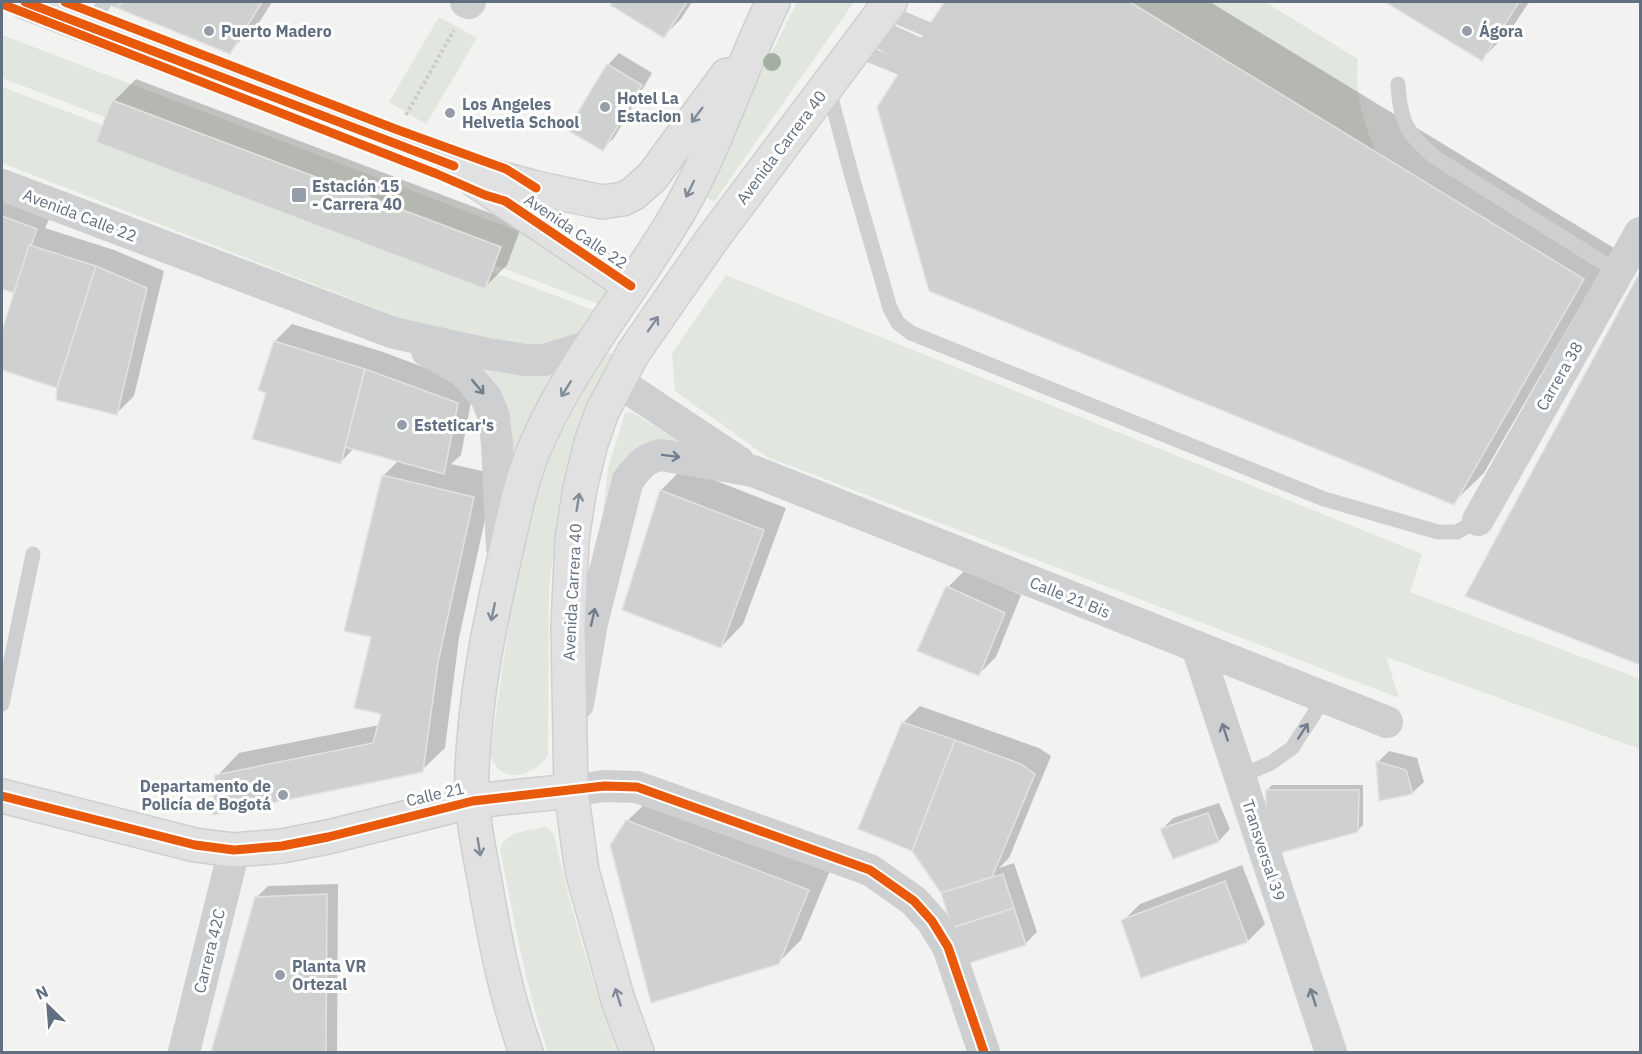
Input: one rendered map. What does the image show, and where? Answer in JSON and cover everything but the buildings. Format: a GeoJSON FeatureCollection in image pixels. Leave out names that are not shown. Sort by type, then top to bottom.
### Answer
{"type":"FeatureCollection","features":[{"type":"Feature","properties":{"kind":"main road","name":"Avenida Calle 22"},"geometry":{"type":"LineString","coordinates":[[25,2],[97,15],[391,142],[454,166],[536,188],[591,200],[613,201],[633,194],[653,176],[757,34]]}},
{"type":"Feature","properties":{"kind":"main road"},"geometry":{"type":"LineString","coordinates":[[526,1053],[503,981],[478,842],[472,773],[478,693],[483,661],[525,469],[559,399],[681,207],[711,146],[757,34],[773,2]]}},
{"type":"Feature","properties":{"kind":"main road","name":"Avenida Carrera 40"},"geometry":{"type":"LineString","coordinates":[[637,1053],[618,1000],[582,872],[571,791],[568,627],[572,539],[580,488],[591,443],[617,381],[633,353],[713,238],[874,24]]}},
{"type":"Feature","properties":{"kind":"main road","name":"Avenida Calle 22"},"geometry":{"type":"LineString","coordinates":[[454,166],[631,286]]}},
{"type":"Feature","properties":{"kind":"main road","name":"Calle 21"},"geometry":{"type":"LineString","coordinates":[[2,796],[195,845],[234,850],[282,846],[328,837],[473,801],[571,791]]}},
{"type":"Feature","properties":{"kind":"street","name":"Avenida Calle 22"},"geometry":{"type":"LineString","coordinates":[[2,185],[394,333],[525,360],[544,360],[592,345]]}},
{"type":"Feature","properties":{"kind":"street","name":"Carrera 38"},"geometry":{"type":"LineString","coordinates":[[1478,520],[1641,233]]}},
{"type":"Feature","properties":{"kind":"street","name":"Avenida Calle 22"},"geometry":{"type":"LineString","coordinates":[[394,333],[463,371],[486,397],[494,417],[497,444],[503,566]]}},
{"type":"Feature","properties":{"kind":"street","name":"Calle 21 Bis"},"geometry":{"type":"LineString","coordinates":[[617,381],[753,471]]}},
{"type":"Feature","properties":{"kind":"street","name":"Calle 21 Bis"},"geometry":{"type":"LineString","coordinates":[[570,758],[592,623],[627,480],[642,462],[661,454],[753,471],[1388,722]]}},
{"type":"Feature","properties":{"kind":"street","name":"Transversal 39"},"geometry":{"type":"LineString","coordinates":[[1197,647],[1331,1053]]}},
{"type":"Feature","properties":{"kind":"street","name":"Calle 21"},"geometry":{"type":"LineString","coordinates":[[571,791],[604,786],[637,787],[870,870],[914,901],[932,921],[948,947],[984,1053]]}},
{"type":"Feature","properties":{"kind":"street","name":"Carrera 42C"},"geometry":{"type":"LineString","coordinates":[[184,1053],[234,850]]}},
{"type":"Feature","properties":{"kind":"lane"},"geometry":{"type":"LineString","coordinates":[[874,24],[927,29]]}},
{"type":"Feature","properties":{"kind":"lane"},"geometry":{"type":"LineString","coordinates":[[874,24],[909,57],[874,24]]}},
{"type":"Feature","properties":{"kind":"lane"},"geometry":{"type":"LineString","coordinates":[[828,84],[890,308],[898,323],[911,333],[1324,499],[1438,532],[1457,532],[1478,520]]}},
{"type":"Feature","properties":{"kind":"lane"},"geometry":{"type":"LineString","coordinates":[[1398,84],[1399,106],[1405,123],[1417,142],[1436,158],[1618,272]]}},
{"type":"Feature","properties":{"kind":"lane"},"geometry":{"type":"LineString","coordinates":[[2,704],[33,554]]}},
{"type":"Feature","properties":{"kind":"lane"},"geometry":{"type":"LineString","coordinates":[[1240,776],[1271,763],[1292,748],[1324,697]]}},
{"type":"Feature","properties":{"kind":"path"},"geometry":{"type":"LineString","coordinates":[[391,142],[468,2]]}},
{"type":"Feature","properties":{"kind":"shaded area"},"geometry":{"type":"Polygon","coordinates":[[[797,2],[854,2],[714,202],[706,197],[738,120],[797,2]]]}},
{"type":"Feature","properties":{"kind":"shaded area"},"geometry":{"type":"Polygon","coordinates":[[[1130,2],[1265,2],[1358,59],[1361,107],[1376,152],[1130,2]]]}},
{"type":"Feature","properties":{"kind":"shaded area"},"geometry":{"type":"Polygon","coordinates":[[[439,17],[477,38],[426,124],[389,102],[439,17]]]}},
{"type":"Feature","properties":{"kind":"shaded area"},"geometry":{"type":"Polygon","coordinates":[[[2,35],[539,239],[599,271],[607,293],[600,305],[2,78],[2,35]]]}},
{"type":"Feature","properties":{"kind":"shaded area"},"geometry":{"type":"Polygon","coordinates":[[[2,87],[596,311],[578,344],[557,353],[419,325],[2,163],[2,87]]]}},
{"type":"Feature","properties":{"kind":"shaded area"},"geometry":{"type":"Polygon","coordinates":[[[726,275],[1422,554],[1410,592],[1640,679],[1640,749],[1386,657],[1399,698],[767,457],[675,391],[672,353],[726,275]]]}},
{"type":"Feature","properties":{"kind":"shaded area"},"geometry":{"type":"Polygon","coordinates":[[[605,352],[612,354],[590,400],[567,464],[558,512],[549,589],[548,755],[534,769],[520,774],[507,774],[497,768],[490,754],[512,601],[537,489],[559,438],[605,352]]]}},
{"type":"Feature","properties":{"kind":"shaded area"},"geometry":{"type":"Polygon","coordinates":[[[469,364],[561,369],[514,456],[511,439],[469,364]]]}},
{"type":"Feature","properties":{"kind":"shaded area"},"geometry":{"type":"Polygon","coordinates":[[[631,412],[710,458],[650,451],[598,559],[608,468],[625,413],[631,412]]]}},
{"type":"Feature","properties":{"kind":"shaded area"},"geometry":{"type":"Polygon","coordinates":[[[544,827],[554,835],[582,944],[617,1052],[548,1052],[521,952],[500,849],[512,835],[544,827]]]}},
{"type":"Feature","properties":{"kind":"cycle path"},"geometry":{"type":"LineString","coordinates":[[25,2],[454,166]]}},
{"type":"Feature","properties":{"kind":"cycle path"},"geometry":{"type":"LineString","coordinates":[[65,2],[506,169],[536,188]]}},
{"type":"Feature","properties":{"kind":"cycle path"},"geometry":{"type":"LineString","coordinates":[[2,4],[505,201],[631,286]]}},
{"type":"Feature","properties":{"kind":"cycle path"},"geometry":{"type":"LineString","coordinates":[[2,796],[195,845],[234,850],[282,846],[328,837],[473,801],[604,786],[637,787],[870,870],[914,901],[932,921],[948,947],[984,1052]]}},
{"type":"Feature","properties":{"kind":"place","name":"Puerto Madero"},"geometry":{"type":"Point","coordinates":[209,31]}},
{"type":"Feature","properties":{"kind":"place","name":"Ágora"},"geometry":{"type":"Point","coordinates":[1467,31]}},
{"type":"Feature","properties":{"kind":"place","name":"Hotel La Estacion"},"geometry":{"type":"Point","coordinates":[605,107]}},
{"type":"Feature","properties":{"kind":"place","name":"Los Angeles Helvetia School"},"geometry":{"type":"Point","coordinates":[450,113]}},
{"type":"Feature","properties":{"kind":"place","name":"Estación 15 - Carrera 40"},"geometry":{"type":"Point","coordinates":[299,195]}},
{"type":"Feature","properties":{"kind":"place","name":"Esteticar's"},"geometry":{"type":"Point","coordinates":[402,425]}},
{"type":"Feature","properties":{"kind":"place","name":"Departamento de Policía de Bogotá"},"geometry":{"type":"Point","coordinates":[283,795]}},
{"type":"Feature","properties":{"kind":"place","name":"Planta VR Ortezal"},"geometry":{"type":"Point","coordinates":[280,975]}}]}
